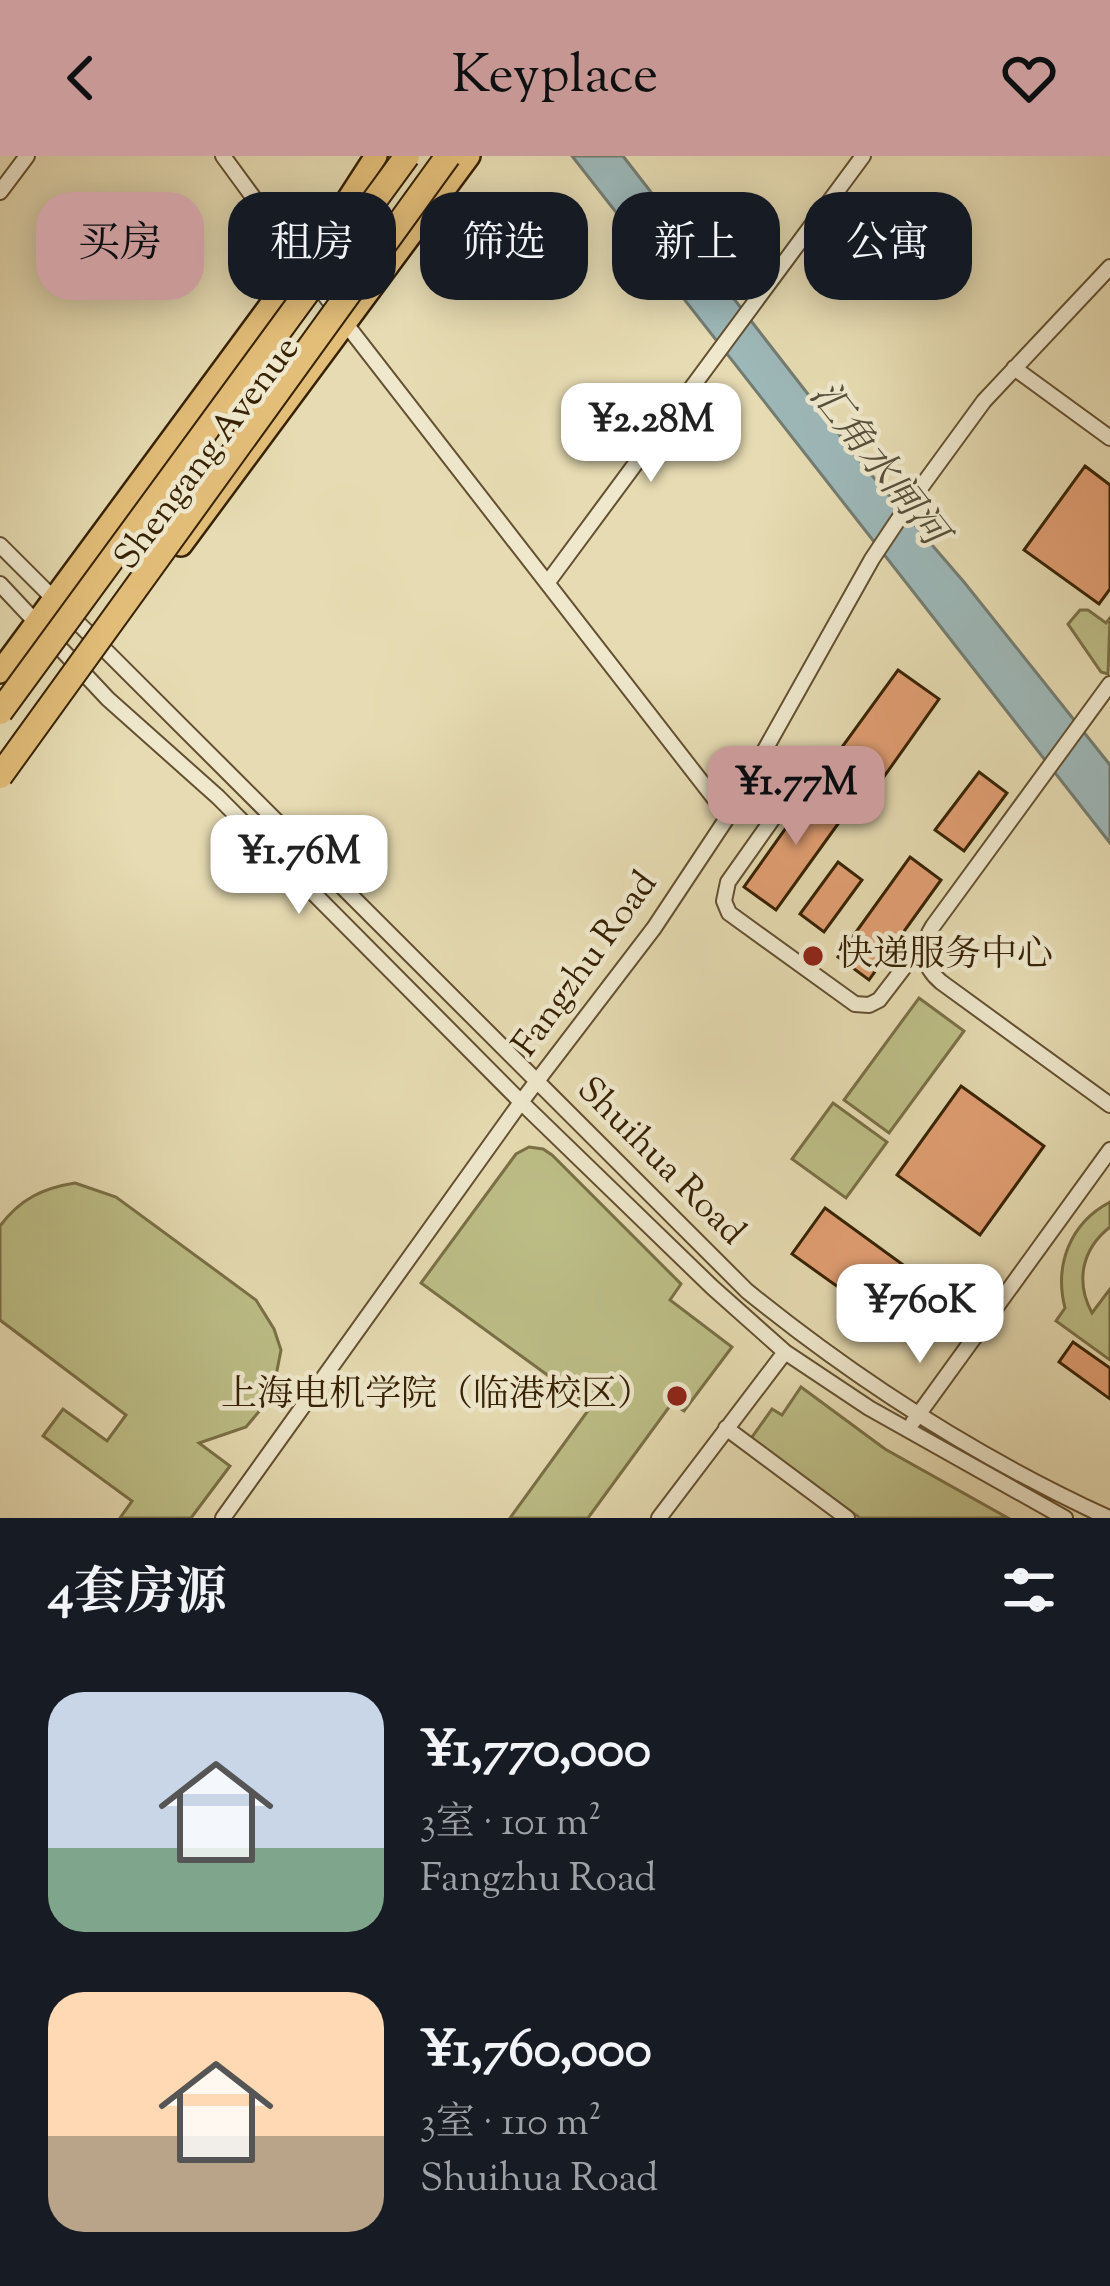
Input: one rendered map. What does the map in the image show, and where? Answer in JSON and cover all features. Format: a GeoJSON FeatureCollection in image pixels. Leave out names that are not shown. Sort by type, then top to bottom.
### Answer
{"type":"FeatureCollection","features":[{"type":"Feature","properties":{"kind":"highway"},"geometry":{"type":"LineString","coordinates":[[0,712],[407,156]]}},
{"type":"Feature","properties":{"kind":"highway"},"geometry":{"type":"LineString","coordinates":[[0,776],[448,156]]}},
{"type":"Feature","properties":{"kind":"main road","name":"Shengang Avenue"},"geometry":{"type":"LineString","coordinates":[[351,192],[376,156]]}},
{"type":"Feature","properties":{"kind":"main road","name":"Shengang Avenue"},"geometry":{"type":"LineString","coordinates":[[0,792],[470,156]]}},
{"type":"Feature","properties":{"kind":"main road","name":"Shengang Avenue"},"geometry":{"type":"LineString","coordinates":[[0,672],[275,300]]}},
{"type":"Feature","properties":{"kind":"street"},"geometry":{"type":"LineString","coordinates":[[0,192],[27,156]]}},
{"type":"Feature","properties":{"kind":"street"},"geometry":{"type":"LineString","coordinates":[[223,156],[250,192]]}},
{"type":"Feature","properties":{"kind":"street"},"geometry":{"type":"LineString","coordinates":[[548,582],[863,156]]}},
{"type":"Feature","properties":{"kind":"street","name":"Fangzhu Road"},"geometry":{"type":"LineString","coordinates":[[223,1518],[521,1102],[653,928],[728,816],[872,559],[908,505],[984,401],[1110,267]]}},
{"type":"Feature","properties":{"kind":"street"},"geometry":{"type":"LineString","coordinates":[[329,300],[728,816]]}},
{"type":"Feature","properties":{"kind":"street"},"geometry":{"type":"LineString","coordinates":[[1014,368],[1110,438]]}},
{"type":"Feature","properties":{"kind":"street","name":"Shuihua Road"},"geometry":{"type":"LineString","coordinates":[[0,544],[747,1292],[806,1340],[919,1416],[1109,1518]]}},
{"type":"Feature","properties":{"kind":"street","name":"Shuihua Road"},"geometry":{"type":"LineString","coordinates":[[0,584],[108,699],[218,797],[521,1102],[785,1352],[906,1430],[1065,1518]]}},
{"type":"Feature","properties":{"kind":"street"},"geometry":{"type":"LineString","coordinates":[[810,766],[728,882],[724,901],[729,914],[855,1004],[868,1005],[878,1000],[925,940],[1110,684]]}},
{"type":"Feature","properties":{"kind":"street"},"geometry":{"type":"LineString","coordinates":[[925,940],[925,960],[932,975],[1110,1105]]}},
{"type":"Feature","properties":{"kind":"street"},"geometry":{"type":"LineString","coordinates":[[906,1430],[1110,1150]]}},
{"type":"Feature","properties":{"kind":"street"},"geometry":{"type":"LineString","coordinates":[[659,1518],[785,1352]]}},
{"type":"Feature","properties":{"kind":"street"},"geometry":{"type":"LineString","coordinates":[[726,1428],[847,1518]]}},
{"type":"Feature","properties":{"kind":"green space"},"geometry":{"type":"Polygon","coordinates":[[[1080,610],[1106,623],[1110,618],[1108,674],[1101,672],[1068,624],[1080,610]]]}},
{"type":"Feature","properties":{"kind":"green space"},"geometry":{"type":"Polygon","coordinates":[[[919,998],[964,1031],[889,1133],[844,1100],[919,998]]]}},
{"type":"Feature","properties":{"kind":"green space"},"geometry":{"type":"Polygon","coordinates":[[[833,1103],[887,1142],[846,1198],[792,1159],[833,1103]]]}},
{"type":"Feature","properties":{"kind":"green space"},"geometry":{"type":"Polygon","coordinates":[[[529,1147],[552,1155],[681,1284],[670,1300],[732,1347],[684,1411],[672,1403],[588,1518],[510,1518],[595,1401],[590,1406],[421,1283],[516,1154],[529,1147]]]}},
{"type":"Feature","properties":{"kind":"green space"},"geometry":{"type":"Polygon","coordinates":[[[75,1183],[116,1197],[256,1300],[274,1329],[281,1350],[272,1396],[246,1427],[199,1443],[230,1466],[191,1518],[120,1518],[132,1501],[43,1436],[63,1409],[107,1441],[126,1415],[0,1320],[0,1226],[33,1196],[75,1183]]]}},
{"type":"Feature","properties":{"kind":"green space"},"geometry":{"type":"Polygon","coordinates":[[[1110,1202],[1110,1227],[1093,1245],[1083,1278],[1092,1313],[1110,1289],[1110,1360],[1056,1321],[1065,1308],[1062,1276],[1068,1247],[1085,1221],[1110,1202]]]}},
{"type":"Feature","properties":{"kind":"green space"},"geometry":{"type":"Polygon","coordinates":[[[801,1387],[885,1449],[1008,1518],[860,1518],[750,1440],[772,1409],[782,1415],[801,1387]]]}},
{"type":"Feature","properties":{"kind":"water"},"geometry":{"type":"Polygon","coordinates":[[[572,156],[623,156],[651,192],[612,192],[612,207],[572,156]]]}},
{"type":"Feature","properties":{"kind":"water"},"geometry":{"type":"Polygon","coordinates":[[[685,300],[735,300],[863,465],[964,582],[1110,765],[1110,843],[685,300]]]}},
{"type":"Feature","properties":{"kind":"building"},"geometry":{"type":"Polygon","coordinates":[[[1085,466],[1110,485],[1110,589],[1099,604],[1024,550],[1085,466]]]}},
{"type":"Feature","properties":{"kind":"building"},"geometry":{"type":"Polygon","coordinates":[[[898,670],[939,699],[871,795],[829,765],[898,670]]]}},
{"type":"Feature","properties":{"kind":"building"},"geometry":{"type":"Polygon","coordinates":[[[979,772],[1007,793],[964,851],[935,830],[979,772]]]}},
{"type":"Feature","properties":{"kind":"building"},"geometry":{"type":"Polygon","coordinates":[[[815,787],[848,810],[776,910],[744,887],[815,787]]]}},
{"type":"Feature","properties":{"kind":"building"},"geometry":{"type":"Polygon","coordinates":[[[910,857],[941,880],[869,980],[838,957],[910,857]]]}},
{"type":"Feature","properties":{"kind":"building"},"geometry":{"type":"Polygon","coordinates":[[[838,862],[862,880],[824,932],[800,914],[838,862]]]}},
{"type":"Feature","properties":{"kind":"building"},"geometry":{"type":"Polygon","coordinates":[[[961,1086],[1044,1146],[980,1235],[897,1175],[961,1086]]]}},
{"type":"Feature","properties":{"kind":"building"},"geometry":{"type":"Polygon","coordinates":[[[825,1208],[950,1299],[919,1345],[792,1254],[825,1208]]]}},
{"type":"Feature","properties":{"kind":"building"},"geometry":{"type":"Polygon","coordinates":[[[1073,1342],[1110,1368],[1110,1399],[1059,1362],[1073,1342]]]}},
{"type":"Feature","properties":{"kind":"place","name":"快递服务中心"},"geometry":{"type":"Point","coordinates":[813,956]}},
{"type":"Feature","properties":{"kind":"place","name":"上海电机学院（临港校区）"},"geometry":{"type":"Point","coordinates":[677,1396]}},
{"type":"Feature","properties":{"kind":"water label","name":"汇角水闸河"},"geometry":{"type":"Point","coordinates":[876,465]}}]}
